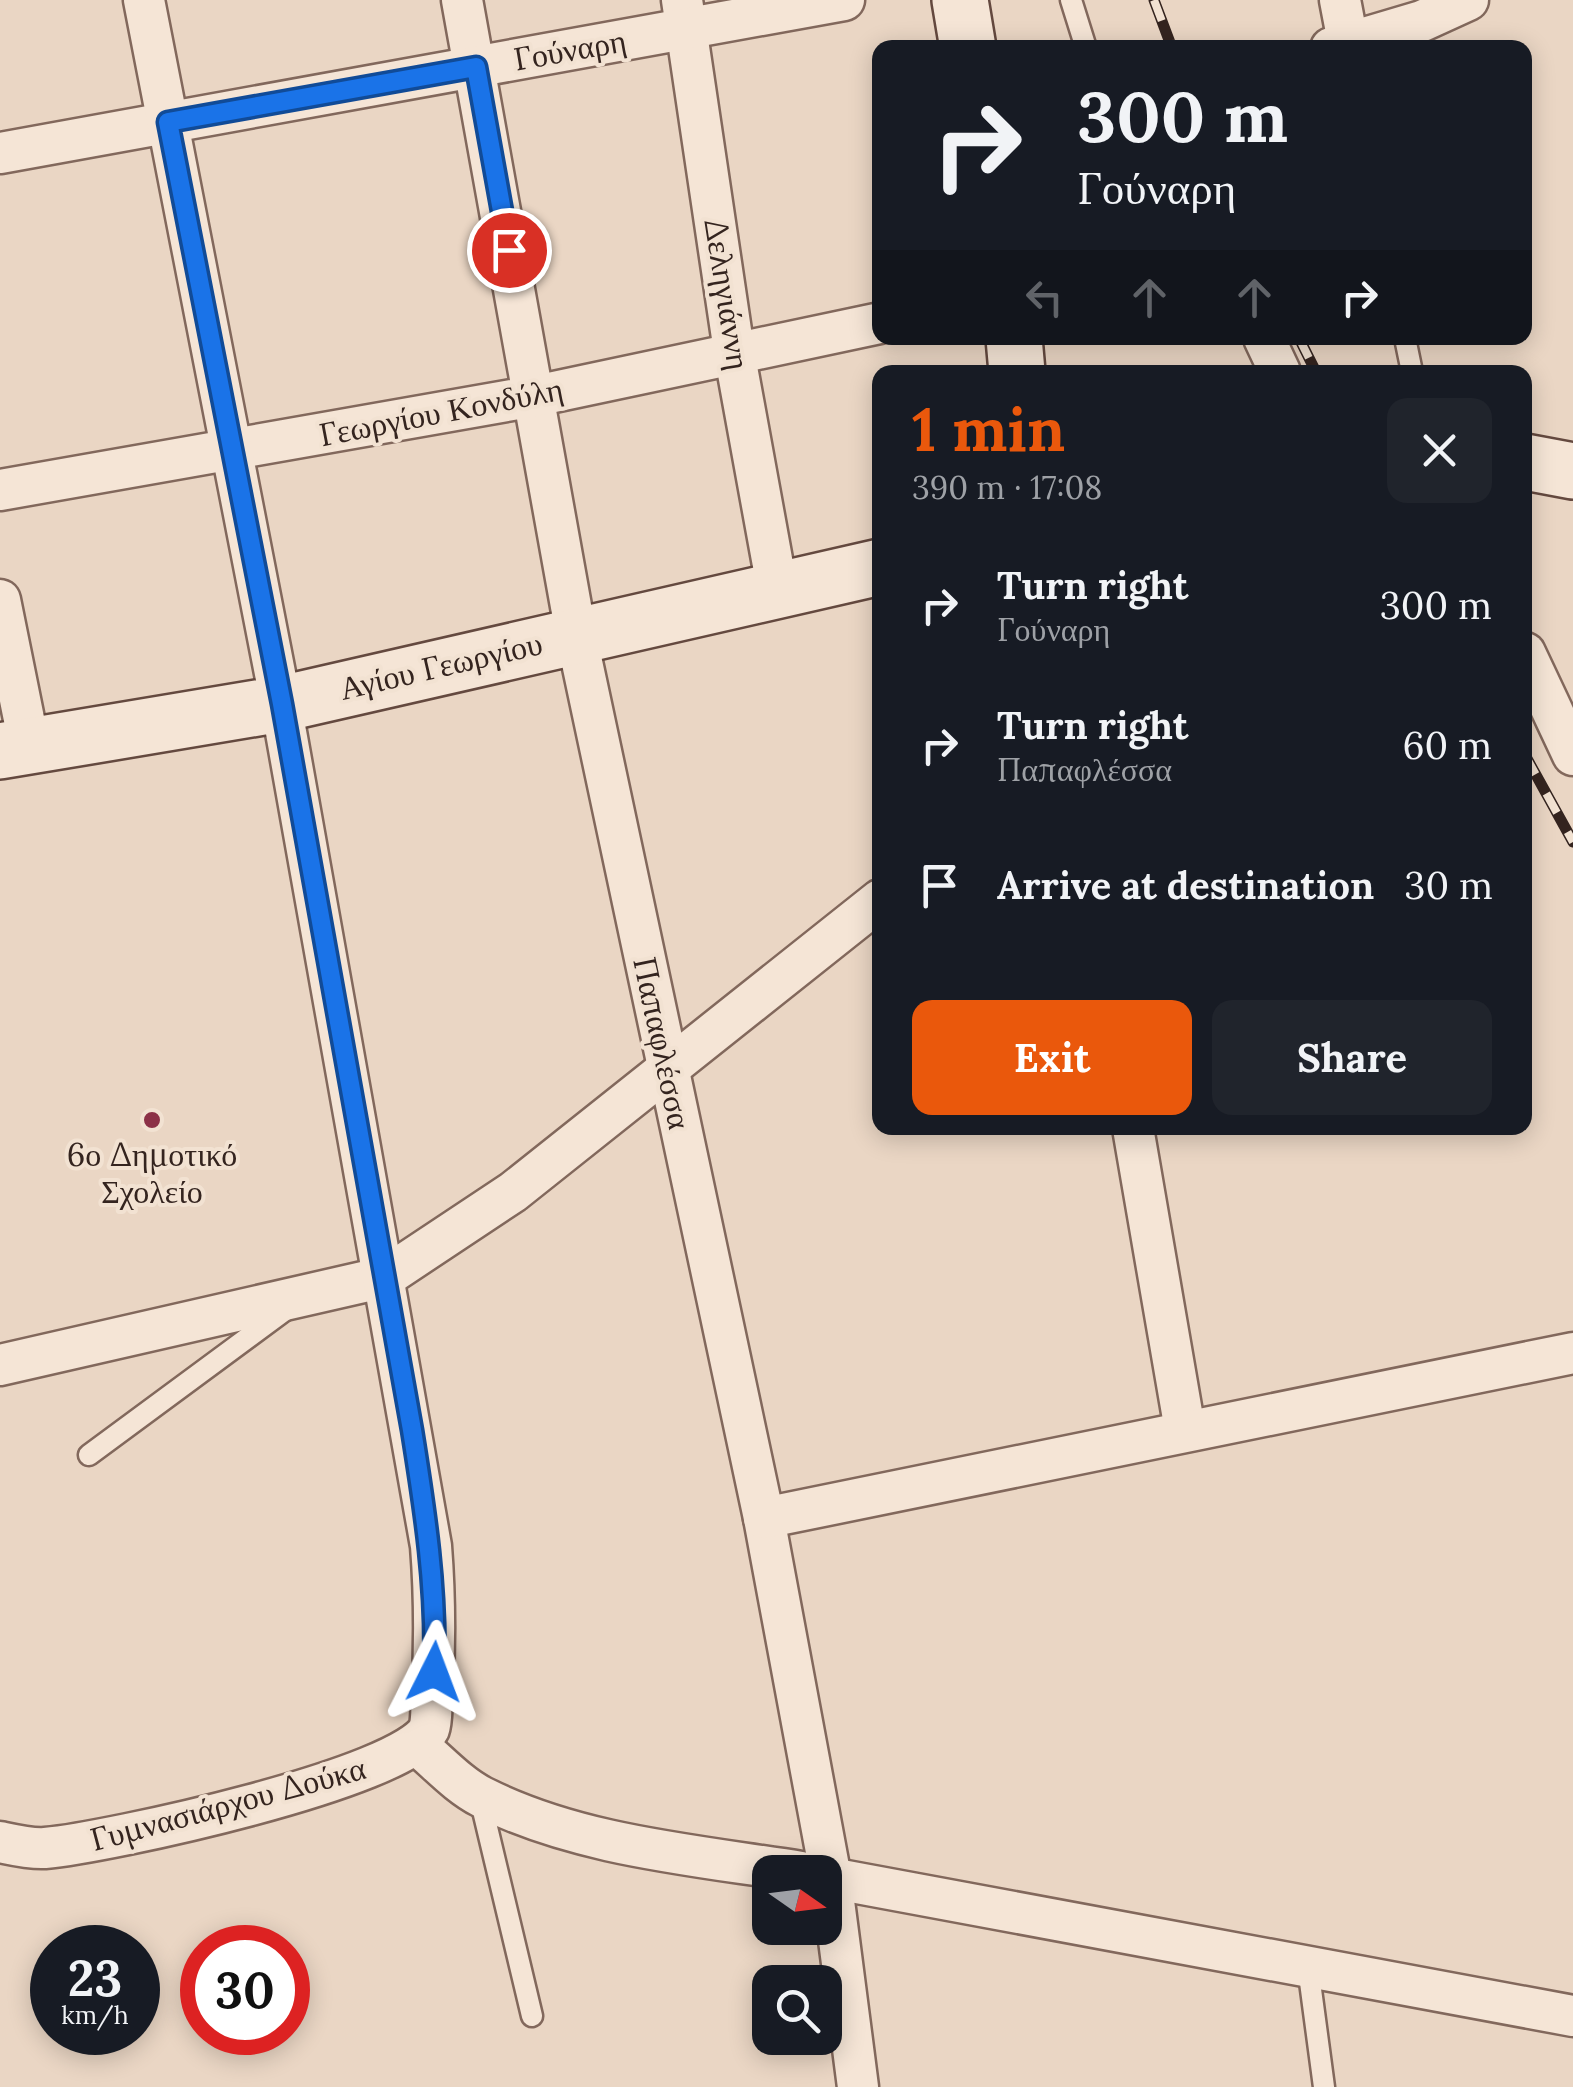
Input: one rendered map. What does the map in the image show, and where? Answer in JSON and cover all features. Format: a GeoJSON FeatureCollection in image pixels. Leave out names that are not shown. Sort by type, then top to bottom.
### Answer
{"type":"FeatureCollection","features":[{"type":"Feature","properties":{"kind":"main road"},"geometry":{"type":"LineString","coordinates":[[960,0],[967,40]]}},
{"type":"Feature","properties":{"kind":"main road"},"geometry":{"type":"LineString","coordinates":[[1532,463],[1573,471]]}},
{"type":"Feature","properties":{"kind":"main road","name":"Αγίου Γεωργίου"},"geometry":{"type":"LineString","coordinates":[[15,748],[282,704],[872,569]]}},
{"type":"Feature","properties":{"kind":"street"},"geometry":{"type":"LineString","coordinates":[[144,0],[282,704],[431,1546],[436,1608],[430,1728],[416,1744],[479,1796],[604,1840],[752,1864]]}},
{"type":"Feature","properties":{"kind":"street","name":"Παπαφλέσσα"},"geometry":{"type":"LineString","coordinates":[[462,0],[576,634],[764,1518],[816,1855]]}},
{"type":"Feature","properties":{"kind":"street","name":"Γούναρη"},"geometry":{"type":"LineString","coordinates":[[0,153],[476,67],[685,14],[844,0]]}},
{"type":"Feature","properties":{"kind":"street"},"geometry":{"type":"LineString","coordinates":[[1340,0],[1340,40]]}},
{"type":"Feature","properties":{"kind":"street"},"geometry":{"type":"LineString","coordinates":[[1357,40],[1422,21],[1468,0]]}},
{"type":"Feature","properties":{"kind":"street","name":"Δεληγιάννη"},"geometry":{"type":"LineString","coordinates":[[685,14],[734,351],[777,588]]}},
{"type":"Feature","properties":{"kind":"street","name":"Γεωργίου Κονδύλη"},"geometry":{"type":"LineString","coordinates":[[0,490],[535,396],[872,325]]}},
{"type":"Feature","properties":{"kind":"street"},"geometry":{"type":"LineString","coordinates":[[0,600],[15,748]]}},
{"type":"Feature","properties":{"kind":"street"},"geometry":{"type":"LineString","coordinates":[[1532,668],[1573,755]]}},
{"type":"Feature","properties":{"kind":"street"},"geometry":{"type":"LineString","coordinates":[[0,1365],[384,1277],[513,1192],[872,906]]}},
{"type":"Feature","properties":{"kind":"street"},"geometry":{"type":"LineString","coordinates":[[1133,1135],[1185,1430]]}},
{"type":"Feature","properties":{"kind":"street"},"geometry":{"type":"LineString","coordinates":[[764,1518],[1573,1353]]}},
{"type":"Feature","properties":{"kind":"street","name":"Γυμνασιάρχου Δούκα"},"geometry":{"type":"LineString","coordinates":[[0,1842],[42,1849],[134,1834],[336,1780],[385,1762],[416,1744]]}},
{"type":"Feature","properties":{"kind":"street"},"geometry":{"type":"LineString","coordinates":[[842,1879],[1573,2016]]}},
{"type":"Feature","properties":{"kind":"street","name":"Παπαφλέσσα"},"geometry":{"type":"LineString","coordinates":[[832,1945],[858,2087]]}},
{"type":"Feature","properties":{"kind":"lane"},"geometry":{"type":"LineString","coordinates":[[1071,0],[1084,40]]}},
{"type":"Feature","properties":{"kind":"lane"},"geometry":{"type":"LineString","coordinates":[[90,1455],[306,1295]]}},
{"type":"Feature","properties":{"kind":"lane"},"geometry":{"type":"LineString","coordinates":[[479,1796],[532,2016]]}},
{"type":"Feature","properties":{"kind":"lane"},"geometry":{"type":"LineString","coordinates":[[1308,1966],[1324,2087]]}},
{"type":"Feature","properties":{"kind":"railway"},"geometry":{"type":"LineString","coordinates":[[1154,0],[1169,40]]}},
{"type":"Feature","properties":{"kind":"railway"},"geometry":{"type":"LineString","coordinates":[[1302,345],[1312,365]]}},
{"type":"Feature","properties":{"kind":"railway"},"geometry":{"type":"LineString","coordinates":[[1532,768],[1573,842]]}},
{"type":"Feature","properties":{"kind":"place","name":"6ο Δημοτικό Σχολείο"},"geometry":{"type":"Point","coordinates":[152,1120]}},
{"type":"Feature","properties":{"kind":"route"},"geometry":{"type":"LineString","coordinates":[[434,1672],[436,1608],[431,1546],[412,1430],[282,704],[168,122],[476,67],[509,250]]}}]}
